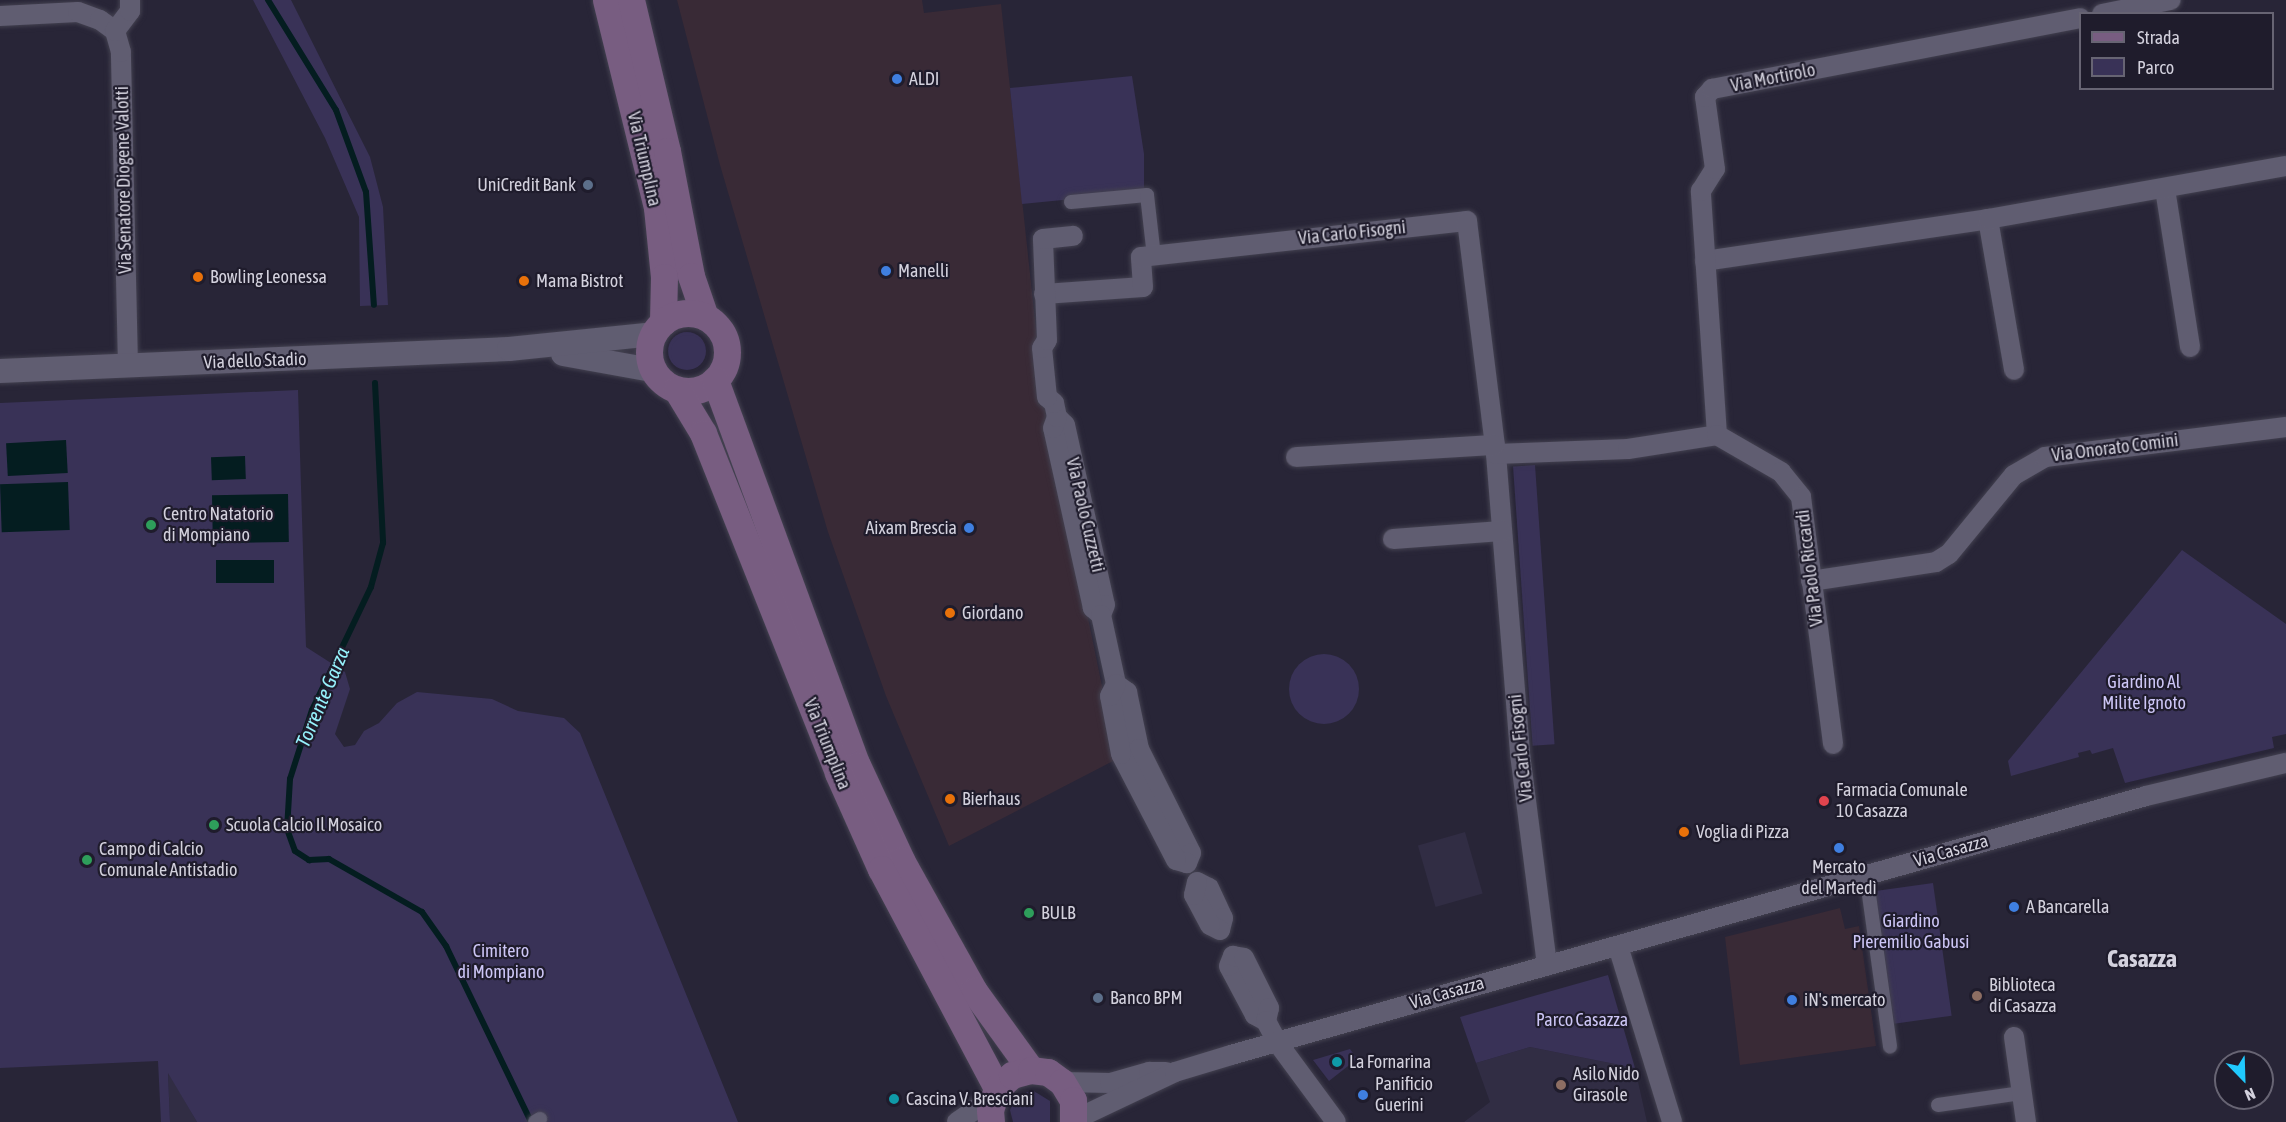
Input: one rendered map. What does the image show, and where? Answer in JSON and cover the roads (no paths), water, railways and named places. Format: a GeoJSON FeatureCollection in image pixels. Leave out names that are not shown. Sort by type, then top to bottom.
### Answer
{"type":"FeatureCollection","features":[{"type":"Feature","properties":{"kind":"main road","name":"Via Triumplina"},"geometry":{"type":"LineString","coordinates":[[606,0],[657,208],[664,277],[658,328],[648,352],[652,370],[662,382],[677,390],[703,433],[838,773],[881,869],[994,1103]]}},
{"type":"Feature","properties":{"kind":"main road","name":"Via Triumplina"},"geometry":{"type":"LineString","coordinates":[[631,0],[667,151],[691,276],[705,317],[721,331],[726,343],[723,369],[715,380],[820,668],[901,860],[974,991],[1031,1070]]}},
{"type":"Feature","properties":{"kind":"main road"},"geometry":{"type":"LineString","coordinates":[[658,328],[684,313],[705,317]]}},
{"type":"Feature","properties":{"kind":"main road"},"geometry":{"type":"LineString","coordinates":[[677,390],[697,390],[715,380]]}},
{"type":"Feature","properties":{"kind":"main road"},"geometry":{"type":"LineString","coordinates":[[994,1103],[1012,1075],[1031,1070],[1048,1072],[1062,1082],[1073,1100],[1073,1121]]}},
{"type":"Feature","properties":{"kind":"street"},"geometry":{"type":"LineString","coordinates":[[0,16],[78,12],[100,20],[115,31],[130,10],[130,0]]}},
{"type":"Feature","properties":{"kind":"street"},"geometry":{"type":"LineString","coordinates":[[2112,12],[2171,0]]}},
{"type":"Feature","properties":{"kind":"street","name":"Via Mortirolo"},"geometry":{"type":"LineString","coordinates":[[1705,261],[1701,191],[1715,169],[1704,106],[1705,96],[1712,89],[2079,18]]}},
{"type":"Feature","properties":{"kind":"street","name":"Via Senatore Diogene Valotti"},"geometry":{"type":"LineString","coordinates":[[115,31],[121,52],[128,366]]}},
{"type":"Feature","properties":{"kind":"street"},"geometry":{"type":"LineString","coordinates":[[1296,457],[1496,450],[1628,449],[1717,435],[1705,261],[1988,219],[2286,166]]}},
{"type":"Feature","properties":{"kind":"street"},"geometry":{"type":"LineString","coordinates":[[2165,189],[2190,347]]}},
{"type":"Feature","properties":{"kind":"street"},"geometry":{"type":"LineString","coordinates":[[1044,294],[1143,287],[1141,257],[1154,256],[1147,195],[1071,202]]}},
{"type":"Feature","properties":{"kind":"street"},"geometry":{"type":"LineString","coordinates":[[1988,219],[2014,370]]}},
{"type":"Feature","properties":{"kind":"street","name":"Via Carlo Fisogni"},"geometry":{"type":"LineString","coordinates":[[1154,256],[1467,221],[1496,450],[1520,754],[1547,965]]}},
{"type":"Feature","properties":{"kind":"street","name":"Via Paolo Cuzzetti"},"geometry":{"type":"LineString","coordinates":[[1073,236],[1043,239],[1047,340],[1042,348],[1047,397],[1065,425],[1105,605],[1101,615],[1116,684],[1127,692],[1139,749],[1191,853],[1187,863],[1197,882],[1209,888],[1223,918],[1220,930],[1233,956],[1244,958],[1269,1008],[1266,1021],[1277,1042]]}},
{"type":"Feature","properties":{"kind":"street","name":"Via dello Stadio"},"geometry":{"type":"LineString","coordinates":[[0,371],[510,349],[658,328]]}},
{"type":"Feature","properties":{"kind":"street","name":"Via dello Stadio"},"geometry":{"type":"LineString","coordinates":[[510,349],[605,359],[652,370]]}},
{"type":"Feature","properties":{"kind":"street","name":"Via Onorato Comini"},"geometry":{"type":"LineString","coordinates":[[1811,581],[1936,562],[1949,554],[2014,475],[2045,457],[2286,427]]}},
{"type":"Feature","properties":{"kind":"street","name":"Via Paolo Riccardi"},"geometry":{"type":"LineString","coordinates":[[1717,435],[1793,482],[1801,497],[1833,744]]}},
{"type":"Feature","properties":{"kind":"street"},"geometry":{"type":"LineString","coordinates":[[1393,539],[1502,531]]}},
{"type":"Feature","properties":{"kind":"street","name":"Via Casazza"},"geometry":{"type":"LineString","coordinates":[[1073,1121],[1175,1072],[2138,799],[2286,764]]}},
{"type":"Feature","properties":{"kind":"street"},"geometry":{"type":"LineString","coordinates":[[1869,895],[1890,1047]]}},
{"type":"Feature","properties":{"kind":"street"},"geometry":{"type":"LineString","coordinates":[[1618,946],[1672,1122]]}},
{"type":"Feature","properties":{"kind":"street"},"geometry":{"type":"LineString","coordinates":[[2014,1037],[2026,1122]]}},
{"type":"Feature","properties":{"kind":"street"},"geometry":{"type":"LineString","coordinates":[[1277,1042],[1336,1122]]}},
{"type":"Feature","properties":{"kind":"street","name":"Via Casazza"},"geometry":{"type":"LineString","coordinates":[[1062,1082],[1110,1083],[1149,1072],[1175,1072]]}},
{"type":"Feature","properties":{"kind":"street"},"geometry":{"type":"LineString","coordinates":[[1938,1105],[2021,1093]]}},
{"type":"Feature","properties":{"kind":"street"},"geometry":{"type":"LineString","coordinates":[[957,1122],[994,1103]]}},
{"type":"Feature","properties":{"kind":"waterway","name":"Torrente Garza"},"geometry":{"type":"LineString","coordinates":[[268,0],[336,110],[366,192],[374,305]]}},
{"type":"Feature","properties":{"kind":"waterway","name":"Torrente Garza"},"geometry":{"type":"LineString","coordinates":[[375,383],[383,543],[371,587],[312,710],[290,779],[287,829],[295,851],[309,860],[329,859],[422,912],[446,946],[531,1122]]}},
{"type":"Feature","properties":{"kind":"place","name":"ALDI"},"geometry":{"type":"Point","coordinates":[897,79]}},
{"type":"Feature","properties":{"kind":"place","name":"UniCredit Bank"},"geometry":{"type":"Point","coordinates":[588,185]}},
{"type":"Feature","properties":{"kind":"place","name":"Manelli"},"geometry":{"type":"Point","coordinates":[886,271]}},
{"type":"Feature","properties":{"kind":"place","name":"Bowling Leonessa"},"geometry":{"type":"Point","coordinates":[198,277]}},
{"type":"Feature","properties":{"kind":"place","name":"Mama Bistrot"},"geometry":{"type":"Point","coordinates":[524,281]}},
{"type":"Feature","properties":{"kind":"place","name":"Centro Natatorio di Mompiano"},"geometry":{"type":"Point","coordinates":[151,525]}},
{"type":"Feature","properties":{"kind":"place","name":"Aixam Brescia"},"geometry":{"type":"Point","coordinates":[969,528]}},
{"type":"Feature","properties":{"kind":"place","name":"Giordano"},"geometry":{"type":"Point","coordinates":[950,613]}},
{"type":"Feature","properties":{"kind":"place","name":"Bierhaus"},"geometry":{"type":"Point","coordinates":[950,799]}},
{"type":"Feature","properties":{"kind":"place","name":"Farmacia Comunale 10 Casazza"},"geometry":{"type":"Point","coordinates":[1824,801]}},
{"type":"Feature","properties":{"kind":"place","name":"Scuola Calcio Il Mosaico"},"geometry":{"type":"Point","coordinates":[214,825]}},
{"type":"Feature","properties":{"kind":"place","name":"Voglia di Pizza"},"geometry":{"type":"Point","coordinates":[1684,832]}},
{"type":"Feature","properties":{"kind":"place","name":"Mercato del Martedì"},"geometry":{"type":"Point","coordinates":[1839,848]}},
{"type":"Feature","properties":{"kind":"place","name":"Campo di Calcio Comunale Antistadio"},"geometry":{"type":"Point","coordinates":[87,860]}},
{"type":"Feature","properties":{"kind":"place","name":"A Bancarella"},"geometry":{"type":"Point","coordinates":[2014,907]}},
{"type":"Feature","properties":{"kind":"place","name":"BULB"},"geometry":{"type":"Point","coordinates":[1029,913]}},
{"type":"Feature","properties":{"kind":"place","name":"Biblioteca di Casazza"},"geometry":{"type":"Point","coordinates":[1977,996]}},
{"type":"Feature","properties":{"kind":"place","name":"Banco BPM"},"geometry":{"type":"Point","coordinates":[1098,998]}},
{"type":"Feature","properties":{"kind":"place","name":"iN's mercato"},"geometry":{"type":"Point","coordinates":[1792,1000]}},
{"type":"Feature","properties":{"kind":"place","name":"La Fornarina"},"geometry":{"type":"Point","coordinates":[1337,1062]}},
{"type":"Feature","properties":{"kind":"place","name":"Asilo Nido Girasole"},"geometry":{"type":"Point","coordinates":[1561,1085]}},
{"type":"Feature","properties":{"kind":"place","name":"Panificio Guerini"},"geometry":{"type":"Point","coordinates":[1363,1095]}},
{"type":"Feature","properties":{"kind":"place","name":"Cascina V. Bresciani"},"geometry":{"type":"Point","coordinates":[894,1099]}},
{"type":"Feature","properties":{"kind":"district","name":"Casazza"},"geometry":{"type":"Point","coordinates":[2142,959]}},
{"type":"Feature","properties":{"kind":"park label","name":"Giardino Al Milite Ignoto"},"geometry":{"type":"Point","coordinates":[2144,693]}},
{"type":"Feature","properties":{"kind":"park label","name":"Giardino Pieremilio Gabusi"},"geometry":{"type":"Point","coordinates":[1911,932]}},
{"type":"Feature","properties":{"kind":"park label","name":"Cimitero di Mompiano"},"geometry":{"type":"Point","coordinates":[501,962]}},
{"type":"Feature","properties":{"kind":"park label","name":"Parco Casazza"},"geometry":{"type":"Point","coordinates":[1582,1020]}}]}
